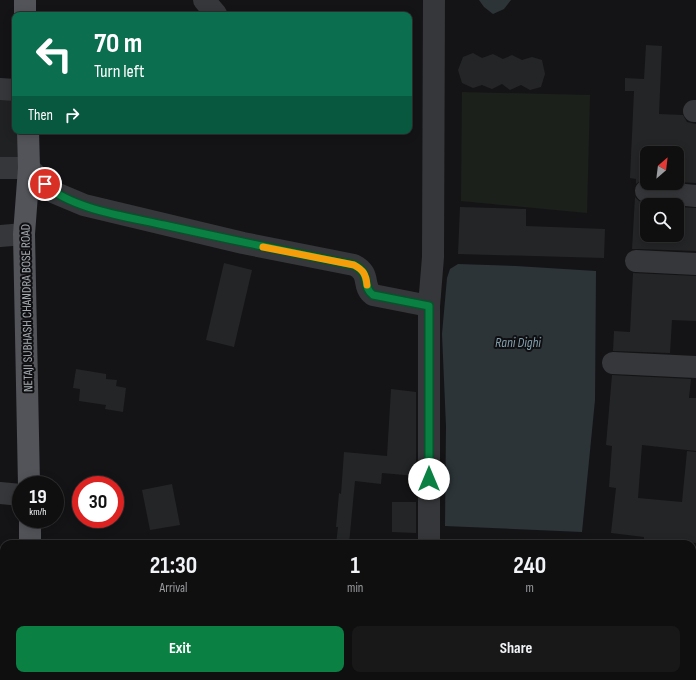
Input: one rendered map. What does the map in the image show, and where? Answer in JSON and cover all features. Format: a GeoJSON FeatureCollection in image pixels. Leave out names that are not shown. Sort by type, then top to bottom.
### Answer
{"type":"FeatureCollection","features":[{"type":"Feature","properties":{"kind":"main road"},"geometry":{"type":"LineString","coordinates":[[25,0],[26,12]]}},
{"type":"Feature","properties":{"kind":"main road","name":"NETAJI SUBHASH CHANDRA BOSE ROAD"},"geometry":{"type":"LineString","coordinates":[[28,134],[29,168],[24,234],[29,476]]}},
{"type":"Feature","properties":{"kind":"main road"},"geometry":{"type":"LineString","coordinates":[[30,528],[30,540]]}},
{"type":"Feature","properties":{"kind":"street"},"geometry":{"type":"LineString","coordinates":[[429,540],[429,306],[433,257],[434,0]]}},
{"type":"Feature","properties":{"kind":"street"},"geometry":{"type":"LineString","coordinates":[[0,89],[12,90]]}},
{"type":"Feature","properties":{"kind":"street"},"geometry":{"type":"LineString","coordinates":[[0,168],[29,168],[53,192],[84,205],[243,243],[354,265],[361,269],[366,277],[369,292],[373,295],[429,306]]}},
{"type":"Feature","properties":{"kind":"street"},"geometry":{"type":"LineString","coordinates":[[646,191],[696,196]]}},
{"type":"Feature","properties":{"kind":"street"},"geometry":{"type":"LineString","coordinates":[[0,236],[24,234]]}},
{"type":"Feature","properties":{"kind":"street"},"geometry":{"type":"LineString","coordinates":[[636,261],[696,264]]}},
{"type":"Feature","properties":{"kind":"street"},"geometry":{"type":"LineString","coordinates":[[613,363],[696,367]]}},
{"type":"Feature","properties":{"kind":"street"},"geometry":{"type":"LineString","coordinates":[[0,493],[12,494]]}},
{"type":"Feature","properties":{"kind":"shaded area"},"geometry":{"type":"Polygon","coordinates":[[[0,92],[12,93],[12,134],[24,134],[25,164],[0,164],[0,92]]]}},
{"type":"Feature","properties":{"kind":"shaded area"},"geometry":{"type":"Polygon","coordinates":[[[462,92],[590,95],[587,213],[461,201],[462,92]]]}},
{"type":"Feature","properties":{"kind":"water"},"geometry":{"type":"Polygon","coordinates":[[[479,0],[511,0],[504,9],[493,14],[484,7],[479,0]]]}},
{"type":"Feature","properties":{"kind":"water","name":"Rani Dighi"},"geometry":{"type":"Polygon","coordinates":[[[458,264],[596,271],[595,400],[582,532],[445,526],[446,426],[442,334],[447,278],[450,269],[458,264]]]}},
{"type":"Feature","properties":{"kind":"building"},"geometry":{"type":"Polygon","coordinates":[[[646,45],[662,46],[659,114],[683,115],[687,122],[696,124],[696,183],[684,182],[684,146],[640,146],[640,181],[636,184],[636,179],[630,178],[634,91],[625,91],[625,78],[644,79],[646,45]]]}},
{"type":"Feature","properties":{"kind":"building"},"geometry":{"type":"Polygon","coordinates":[[[473,53],[482,58],[493,54],[503,59],[512,55],[522,60],[532,57],[542,60],[545,74],[541,87],[530,90],[521,85],[510,90],[502,84],[492,89],[482,85],[473,88],[462,83],[458,70],[463,57],[473,53]]]}},
{"type":"Feature","properties":{"kind":"building"},"geometry":{"type":"Polygon","coordinates":[[[635,197],[640,201],[640,242],[684,242],[684,207],[696,208],[696,251],[632,249],[635,197]]]}},
{"type":"Feature","properties":{"kind":"building"},"geometry":{"type":"Polygon","coordinates":[[[460,207],[526,209],[526,226],[605,229],[604,258],[458,254],[460,207]]]}},
{"type":"Feature","properties":{"kind":"building"},"geometry":{"type":"Polygon","coordinates":[[[224,263],[252,270],[234,347],[206,340],[224,263]]]}},
{"type":"Feature","properties":{"kind":"building"},"geometry":{"type":"Polygon","coordinates":[[[633,273],[696,276],[696,321],[672,320],[670,353],[613,351],[614,331],[630,332],[633,273]]]}},
{"type":"Feature","properties":{"kind":"building"},"geometry":{"type":"Polygon","coordinates":[[[76,369],[106,374],[106,379],[117,380],[116,386],[126,388],[123,412],[105,409],[106,405],[79,401],[80,389],[73,388],[76,369]]]}},
{"type":"Feature","properties":{"kind":"building"},"geometry":{"type":"Polygon","coordinates":[[[612,375],[691,379],[689,398],[696,398],[696,451],[642,445],[638,498],[682,502],[687,451],[696,452],[696,540],[644,539],[644,537],[611,533],[616,488],[609,487],[612,446],[606,445],[612,375]]]}},
{"type":"Feature","properties":{"kind":"building"},"geometry":{"type":"Polygon","coordinates":[[[391,389],[416,392],[416,476],[382,473],[381,484],[355,481],[349,540],[336,540],[338,527],[336,527],[339,493],[341,494],[344,452],[387,456],[391,389]]]}},
{"type":"Feature","properties":{"kind":"building"},"geometry":{"type":"Polygon","coordinates":[[[172,484],[180,525],[150,530],[142,490],[172,484]]]}},
{"type":"Feature","properties":{"kind":"building"},"geometry":{"type":"Polygon","coordinates":[[[392,502],[416,502],[416,533],[392,532],[392,502]]]}},
{"type":"Feature","properties":{"kind":"slow traffic"},"geometry":{"type":"LineString","coordinates":[[263,247],[354,265],[361,269],[366,277],[367,285]]}},
{"type":"Feature","properties":{"kind":"route"},"geometry":{"type":"LineString","coordinates":[[45,184],[53,192],[84,205],[243,243],[354,265],[361,269],[366,277],[369,292],[373,295],[429,306],[429,479]]}}]}
